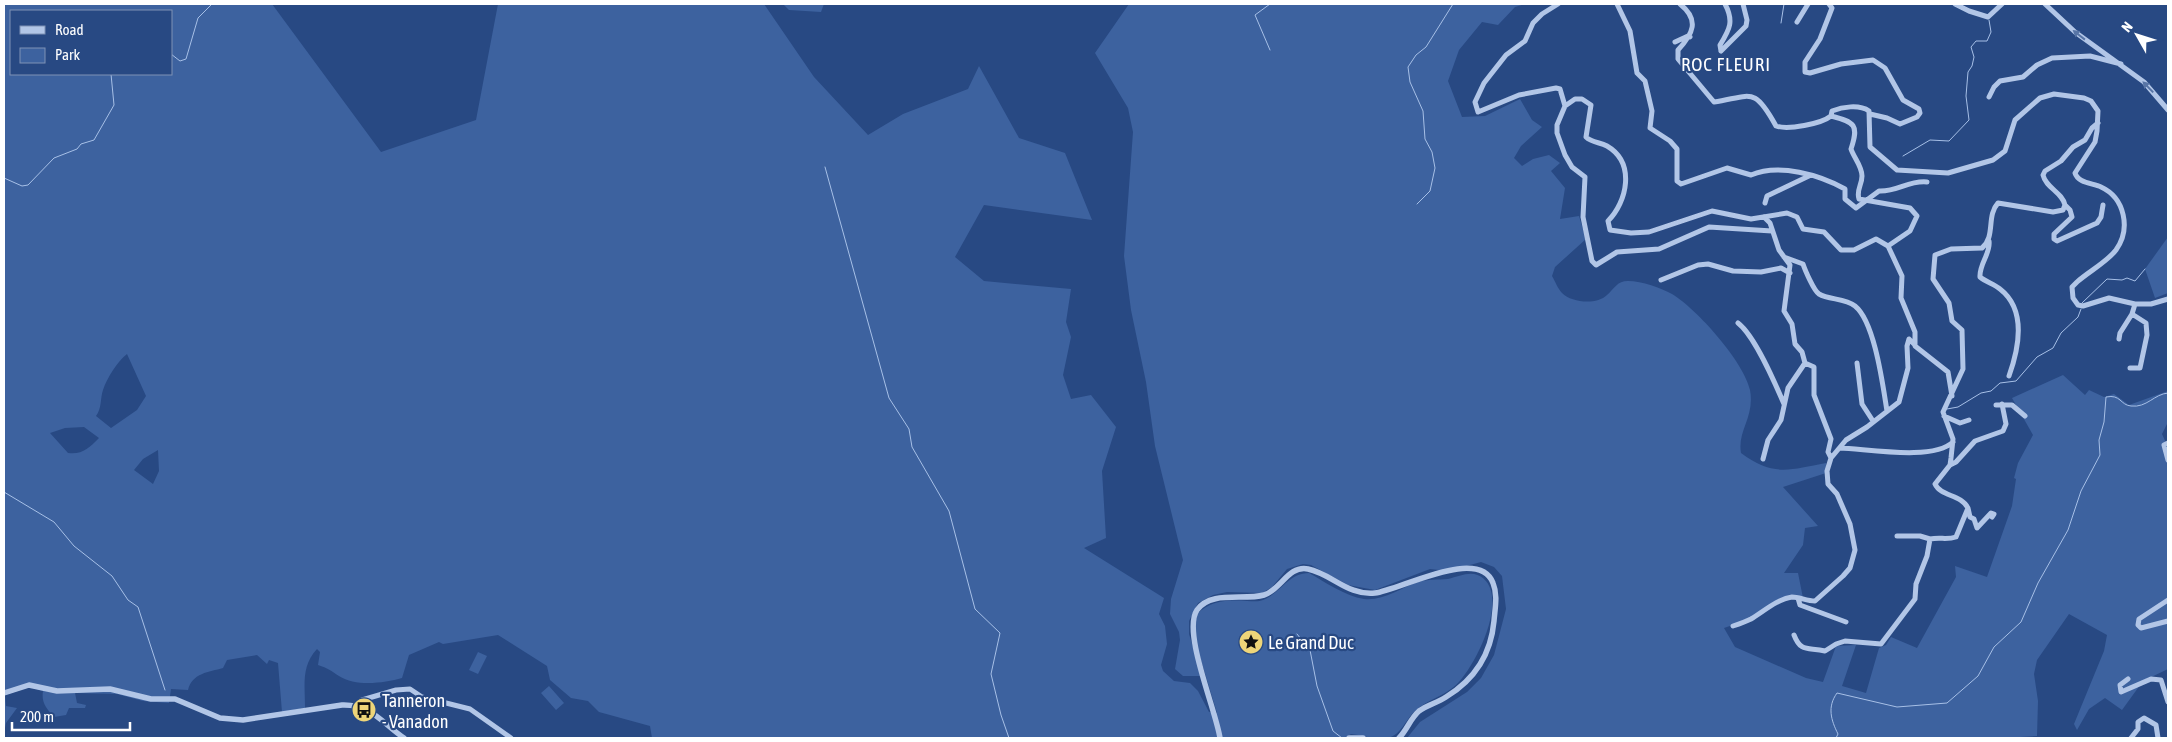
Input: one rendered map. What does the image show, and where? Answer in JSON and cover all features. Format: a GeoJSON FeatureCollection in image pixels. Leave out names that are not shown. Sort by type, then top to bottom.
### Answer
{"type":"FeatureCollection","features":[{"type":"Feature","properties":{"kind":"street"},"geometry":{"type":"LineString","coordinates":[[1558,4],[1533,23],[1525,41],[1506,55],[1484,83],[1475,102],[1478,112],[1519,95],[1556,88],[1560,89],[1565,106]]}},
{"type":"Feature","properties":{"kind":"street"},"geometry":{"type":"LineString","coordinates":[[1617,4],[1630,31],[1637,73],[1645,81],[1652,111],[1650,128],[1670,141],[1677,149],[1677,182],[1681,184],[1727,168],[1746,175],[1773,169],[1818,175],[1826,182],[1845,189],[1845,199],[1856,208],[1879,191],[1890,191],[1910,182],[1927,182]]}},
{"type":"Feature","properties":{"kind":"street"},"geometry":{"type":"LineString","coordinates":[[1680,4],[1693,19],[1690,37],[1678,50],[1678,59],[1714,102],[1746,95],[1755,97],[1768,112],[1776,126],[1782,128],[1790,129],[1824,121],[1832,116],[1848,120],[1856,128],[1851,149],[1861,169],[1862,178],[1857,193],[1859,199],[1910,208],[1917,216],[1910,231],[1888,246]]}},
{"type":"Feature","properties":{"kind":"street"},"geometry":{"type":"LineString","coordinates":[[1725,4],[1732,20],[1720,45],[1721,51],[1746,26],[1747,20],[1743,4]]}},
{"type":"Feature","properties":{"kind":"street"},"geometry":{"type":"LineString","coordinates":[[1797,22],[1808,4]]}},
{"type":"Feature","properties":{"kind":"street"},"geometry":{"type":"LineString","coordinates":[[1829,4],[1832,8],[1824,31],[1805,62],[1806,73],[1862,60],[1877,62],[1885,68],[1903,100],[1919,108],[1920,113],[1917,117],[1900,124],[1887,118],[1870,114],[1862,108],[1832,110],[1832,116]]}},
{"type":"Feature","properties":{"kind":"street"},"geometry":{"type":"LineString","coordinates":[[1955,4],[1988,17],[2002,4]]}},
{"type":"Feature","properties":{"kind":"street"},"geometry":{"type":"LineString","coordinates":[[2045,4],[2075,32],[2121,64],[2149,87],[2168,110]]}},
{"type":"Feature","properties":{"kind":"street"},"geometry":{"type":"LineString","coordinates":[[1675,42],[1688,36],[1690,37]]}},
{"type":"Feature","properties":{"kind":"street"},"geometry":{"type":"LineString","coordinates":[[1989,97],[2000,81],[2024,77],[2037,65],[2052,58],[2090,56],[2117,65],[2121,64]]}},
{"type":"Feature","properties":{"kind":"street"},"geometry":{"type":"LineString","coordinates":[[1870,114],[1870,147],[1897,170],[1948,173],[1993,160],[2005,151],[2015,120],[2048,95],[2084,98],[2095,105],[2098,111],[2098,123],[2095,142],[2075,173],[2080,180],[2101,187],[2110,194],[2123,210],[2124,223],[2116,250],[2076,282],[2071,291],[2075,302],[2084,306],[2109,298],[2135,304],[2151,304],[2168,299]]}},
{"type":"Feature","properties":{"kind":"street"},"geometry":{"type":"LineString","coordinates":[[1772,231],[1709,226],[1659,249],[1617,252],[1596,265],[1592,261],[1584,225],[1582,203],[1586,183],[1585,177],[1572,167],[1565,155],[1557,133],[1565,106],[1575,99],[1582,99],[1591,105],[1586,137],[1610,148],[1624,171],[1627,180],[1626,186],[1617,212],[1608,221],[1610,230],[1631,233],[1649,232],[1712,211],[1751,219],[1787,213],[1797,216],[1803,229],[1824,232],[1840,250],[1854,250],[1876,239],[1888,246],[1902,276],[1900,298],[1915,332],[1915,346]]}},
{"type":"Feature","properties":{"kind":"street"},"geometry":{"type":"LineString","coordinates":[[2098,123],[2092,128],[2085,140],[2073,147],[2061,161],[2045,171],[2043,175],[2046,183],[2061,197],[2070,210],[2072,217],[2054,234],[2054,238],[2057,241],[2097,223],[2101,217],[2103,205]]}},
{"type":"Feature","properties":{"kind":"street"},"geometry":{"type":"LineString","coordinates":[[1765,203],[1766,197],[1773,192],[1811,174]]}},
{"type":"Feature","properties":{"kind":"street"},"geometry":{"type":"LineString","coordinates":[[2009,376],[2018,347],[2016,337],[2019,320],[2016,311],[2004,292],[1980,277],[1979,270],[1990,246],[1992,214],[1998,203],[2053,212],[2063,210],[2065,205]]}},
{"type":"Feature","properties":{"kind":"street"},"geometry":{"type":"LineString","coordinates":[[1764,217],[1770,223],[1779,250],[1790,265],[1784,311],[1792,324],[1793,340],[1802,352],[1805,362],[1814,368],[1814,395],[1831,438],[1828,452],[1831,458]]}},
{"type":"Feature","properties":{"kind":"street"},"geometry":{"type":"LineString","coordinates":[[1950,465],[1953,442],[1952,434],[1943,409],[1952,396],[1964,366],[1961,350],[1963,334],[1952,321],[1949,303],[1933,279],[1936,255],[1951,249],[1976,250],[1982,248],[1989,241]]}},
{"type":"Feature","properties":{"kind":"street"},"geometry":{"type":"LineString","coordinates":[[1784,257],[1801,262],[1819,294],[1850,303],[1860,312],[1882,373],[1887,411]]}},
{"type":"Feature","properties":{"kind":"street"},"geometry":{"type":"LineString","coordinates":[[1661,280],[1698,265],[1708,264],[1733,271],[1761,272],[1781,268],[1790,273]]}},
{"type":"Feature","properties":{"kind":"street"},"geometry":{"type":"LineString","coordinates":[[2119,339],[2120,333],[2132,314],[2135,304]]}},
{"type":"Feature","properties":{"kind":"street"},"geometry":{"type":"LineString","coordinates":[[2130,368],[2140,368],[2147,335],[2146,323],[2132,314]]}},
{"type":"Feature","properties":{"kind":"street"},"geometry":{"type":"LineString","coordinates":[[1738,323],[1746,330],[1776,385],[1784,405]]}},
{"type":"Feature","properties":{"kind":"street"},"geometry":{"type":"LineString","coordinates":[[1733,626],[1752,619],[1766,607],[1777,605],[1785,599],[1798,598],[1815,601],[1850,568],[1855,550],[1850,524],[1837,494],[1828,484],[1831,458],[1846,440],[1887,411],[1900,398],[1908,368],[1906,346],[1909,339],[1948,372],[1952,396]]}},
{"type":"Feature","properties":{"kind":"street"},"geometry":{"type":"LineString","coordinates":[[1763,459],[1768,440],[1781,420],[1788,388],[1805,362]]}},
{"type":"Feature","properties":{"kind":"street"},"geometry":{"type":"LineString","coordinates":[[1857,363],[1862,404],[1874,421]]}},
{"type":"Feature","properties":{"kind":"street"},"geometry":{"type":"LineString","coordinates":[[1992,517],[1994,514],[1991,512],[1979,527],[1976,527],[1968,508],[1961,499],[1935,487],[1936,482],[1950,465],[1956,462],[1976,441],[2000,433],[2004,429],[2006,420],[2002,404]]}},
{"type":"Feature","properties":{"kind":"street"},"geometry":{"type":"LineString","coordinates":[[1996,405],[2012,405],[2025,416]]}},
{"type":"Feature","properties":{"kind":"street"},"geometry":{"type":"LineString","coordinates":[[1944,416],[1960,423],[1969,420]]}},
{"type":"Feature","properties":{"kind":"street"},"geometry":{"type":"LineString","coordinates":[[1840,448],[1898,453],[1931,452],[1942,450],[1953,442]]}},
{"type":"Feature","properties":{"kind":"street"},"geometry":{"type":"LineString","coordinates":[[2168,443],[2164,445],[2168,460]]}},
{"type":"Feature","properties":{"kind":"street"},"geometry":{"type":"LineString","coordinates":[[1897,536],[1920,536],[1930,539],[1956,536],[1968,508]]}},
{"type":"Feature","properties":{"kind":"street"},"geometry":{"type":"LineString","coordinates":[[1794,635],[1798,645],[1802,648],[1825,651],[1845,641],[1881,644],[1915,598],[1916,584],[1927,556],[1930,539]]}},
{"type":"Feature","properties":{"kind":"street"},"geometry":{"type":"LineString","coordinates":[[1220,738],[1192,631],[1195,612],[1208,601],[1268,594],[1290,574],[1304,569],[1318,573],[1348,589],[1365,594],[1383,592],[1432,574],[1472,568],[1482,571],[1493,583],[1496,593],[1494,626],[1486,655],[1479,667],[1464,684],[1447,697],[1418,713],[1399,738]]}},
{"type":"Feature","properties":{"kind":"street"},"geometry":{"type":"LineString","coordinates":[[1798,598],[1797,602],[1800,605],[1846,622]]}},
{"type":"Feature","properties":{"kind":"street"},"geometry":{"type":"LineString","coordinates":[[2168,600],[2139,619],[2138,625],[2141,628],[2147,628],[2168,621]]}},
{"type":"Feature","properties":{"kind":"street"},"geometry":{"type":"LineString","coordinates":[[2128,679],[2120,685],[2121,692],[2151,680],[2161,680],[2168,702]]}},
{"type":"Feature","properties":{"kind":"street"},"geometry":{"type":"LineString","coordinates":[[4,693],[29,685],[57,691],[110,689],[151,698],[180,701],[230,720],[243,720],[342,705],[356,705],[380,717],[404,738]]}},
{"type":"Feature","properties":{"kind":"street"},"geometry":{"type":"LineString","coordinates":[[356,705],[362,700],[396,690],[410,689],[422,697],[470,709],[511,738]]}},
{"type":"Feature","properties":{"kind":"street"},"geometry":{"type":"LineString","coordinates":[[2131,738],[2138,729],[2138,722],[2144,718],[2156,725],[2158,738]]}},
{"type":"Feature","properties":{"kind":"street"},"geometry":{"type":"LineString","coordinates":[[1349,738],[1363,738]]}},
{"type":"Feature","properties":{"kind":"green space"},"geometry":{"type":"Polygon","coordinates":[[[4,4],[272,4],[381,152],[476,120],[498,4],[764,4],[814,77],[868,135],[903,114],[968,89],[979,66],[1019,138],[1065,153],[1092,220],[984,205],[955,257],[984,281],[1071,289],[1066,322],[1071,337],[1063,375],[1071,399],[1091,395],[1116,427],[1102,471],[1106,538],[1084,548],[1164,598],[1159,614],[1165,626],[1167,644],[1161,665],[1163,671],[1174,681],[1190,683],[1198,691],[1209,712],[1217,713],[1193,634],[1197,614],[1214,603],[1263,600],[1295,576],[1302,574],[1309,573],[1350,595],[1371,599],[1385,596],[1422,581],[1476,574],[1484,579],[1490,589],[1492,602],[1491,617],[1486,634],[1480,649],[1464,676],[1451,689],[1415,711],[1396,734],[1383,739],[1351,734],[1344,738],[652,738],[650,726],[599,712],[588,701],[571,698],[550,680],[547,666],[498,635],[443,644],[439,642],[409,655],[402,678],[379,682],[353,682],[318,665],[320,652],[317,649],[308,662],[306,669],[305,708],[282,712],[278,663],[269,660],[267,664],[257,655],[227,660],[223,668],[207,672],[193,680],[188,690],[171,689],[169,703],[143,701],[117,694],[75,693],[77,703],[86,705],[85,708],[69,708],[66,715],[54,717],[44,702],[43,691],[30,687],[5,695],[6,706],[17,708],[6,723],[4,733],[4,4]],[[127,354],[107,380],[96,416],[111,428],[137,410],[146,396],[127,354]],[[84,427],[65,428],[50,433],[68,453],[77,453],[85,450],[99,438],[84,427]],[[158,450],[143,459],[134,470],[153,484],[159,471],[158,450]]]}},
{"type":"Feature","properties":{"kind":"green space"},"geometry":{"type":"Polygon","coordinates":[[[783,4],[824,4],[821,12],[789,10],[783,4]]]}},
{"type":"Feature","properties":{"kind":"green space"},"geometry":{"type":"Polygon","coordinates":[[[1129,4],[1525,4],[1515,7],[1498,25],[1482,22],[1459,50],[1448,81],[1462,117],[1485,116],[1520,99],[1532,120],[1542,127],[1521,146],[1514,158],[1522,166],[1533,159],[1549,155],[1560,163],[1551,171],[1565,188],[1560,219],[1579,216],[1586,239],[1555,267],[1552,276],[1562,293],[1578,301],[1597,300],[1603,298],[1619,284],[1628,281],[1651,285],[1672,294],[1694,311],[1718,337],[1739,365],[1746,378],[1751,400],[1741,438],[1741,453],[1752,461],[1772,469],[1802,468],[1826,463],[1826,473],[1783,487],[1818,526],[1805,528],[1803,545],[1784,573],[1798,573],[1803,598],[1794,596],[1765,607],[1750,619],[1724,628],[1735,647],[1806,678],[1823,682],[1836,646],[1856,645],[1842,686],[1866,693],[1879,648],[1886,645],[1891,637],[1917,648],[1956,577],[1955,566],[1987,577],[2012,506],[2016,479],[2014,478],[2018,463],[2033,435],[2012,398],[2063,375],[2085,395],[2089,390],[2104,397],[2114,394],[2129,405],[2168,391],[2168,422],[2162,434],[2168,447],[2168,669],[2143,681],[2122,710],[2105,698],[2089,709],[2077,730],[2074,724],[2104,651],[2107,635],[2069,614],[2037,660],[2034,674],[2038,701],[2037,736],[2002,738],[1407,738],[1420,722],[1467,692],[1481,678],[1494,655],[1506,609],[1502,576],[1494,567],[1481,562],[1448,571],[1430,569],[1375,590],[1348,585],[1311,565],[1303,564],[1287,569],[1272,587],[1262,593],[1227,592],[1213,595],[1198,603],[1189,621],[1189,634],[1202,676],[1183,676],[1175,669],[1180,640],[1179,632],[1170,614],[1171,599],[1183,560],[1155,446],[1146,382],[1131,310],[1124,256],[1133,132],[1128,108],[1095,53],[1129,4]]]}},
{"type":"Feature","properties":{"kind":"green space"},"geometry":{"type":"Polygon","coordinates":[[[2168,237],[2168,293],[2155,298],[2145,269],[2168,237]]]}},
{"type":"Feature","properties":{"kind":"green space"},"geometry":{"type":"Polygon","coordinates":[[[478,652],[487,656],[478,674],[469,670],[478,652]]]}},
{"type":"Feature","properties":{"kind":"green space"},"geometry":{"type":"Polygon","coordinates":[[[549,686],[564,703],[556,710],[541,693],[549,686]]]}},
{"type":"Feature","properties":{"kind":"waterway"},"geometry":{"type":"LineString","coordinates":[[172,55],[180,61],[186,59],[198,18],[212,4]]}},
{"type":"Feature","properties":{"kind":"waterway"},"geometry":{"type":"LineString","coordinates":[[1270,4],[1255,15],[1270,50]]}},
{"type":"Feature","properties":{"kind":"waterway"},"geometry":{"type":"LineString","coordinates":[[1417,204],[1430,191],[1435,168],[1432,152],[1425,139],[1423,111],[1410,82],[1408,67],[1416,55],[1426,47],[1453,4]]}},
{"type":"Feature","properties":{"kind":"waterway"},"geometry":{"type":"LineString","coordinates":[[1781,23],[1784,4]]}},
{"type":"Feature","properties":{"kind":"waterway"},"geometry":{"type":"LineString","coordinates":[[1903,156],[1930,140],[1949,141],[1969,120],[1966,96],[1968,72],[1974,57],[1971,47],[1976,41],[1987,41],[1991,32],[1989,20]]}},
{"type":"Feature","properties":{"kind":"waterway"},"geometry":{"type":"LineString","coordinates":[[4,178],[22,186],[28,185],[54,158],[77,149],[81,144],[94,140],[114,105],[111,75]]}},
{"type":"Feature","properties":{"kind":"waterway"},"geometry":{"type":"LineString","coordinates":[[825,167],[889,398],[909,429],[912,447],[949,511],[975,609],[1000,633],[991,674],[1009,738]]}},
{"type":"Feature","properties":{"kind":"waterway"},"geometry":{"type":"LineString","coordinates":[[2082,303],[2107,279],[2122,280],[2127,278],[2135,281],[2145,269]]}},
{"type":"Feature","properties":{"kind":"waterway"},"geometry":{"type":"LineString","coordinates":[[1947,409],[1958,407],[1981,393],[1991,391],[2000,383],[2016,381],[2037,357],[2053,348],[2061,333],[2078,317],[2081,309]]}},
{"type":"Feature","properties":{"kind":"waterway"},"geometry":{"type":"LineString","coordinates":[[1836,738],[1838,734],[1833,724],[1831,708],[1837,693],[1897,707],[1947,703],[1978,676],[1994,647],[2021,622],[2038,583],[2068,530],[2081,491],[2100,455],[2099,440],[2104,422],[2106,397],[2115,397],[2127,405],[2137,406],[2168,393]]}},
{"type":"Feature","properties":{"kind":"waterway"},"geometry":{"type":"LineString","coordinates":[[4,492],[54,522],[74,546],[112,576],[128,600],[138,607],[165,690]]}},
{"type":"Feature","properties":{"kind":"waterway"},"geometry":{"type":"LineString","coordinates":[[1297,634],[1310,650],[1317,686],[1333,731],[1342,738]]}},
{"type":"Feature","properties":{"kind":"place","name":"Le Grand Duc"},"geometry":{"type":"Point","coordinates":[1251,642]}},
{"type":"Feature","properties":{"kind":"place","name":"Tanneron - Vanadon"},"geometry":{"type":"Point","coordinates":[364,710]}},
{"type":"Feature","properties":{"kind":"district","name":"ROC FLEURI"},"geometry":{"type":"Point","coordinates":[1726,64]}}]}
